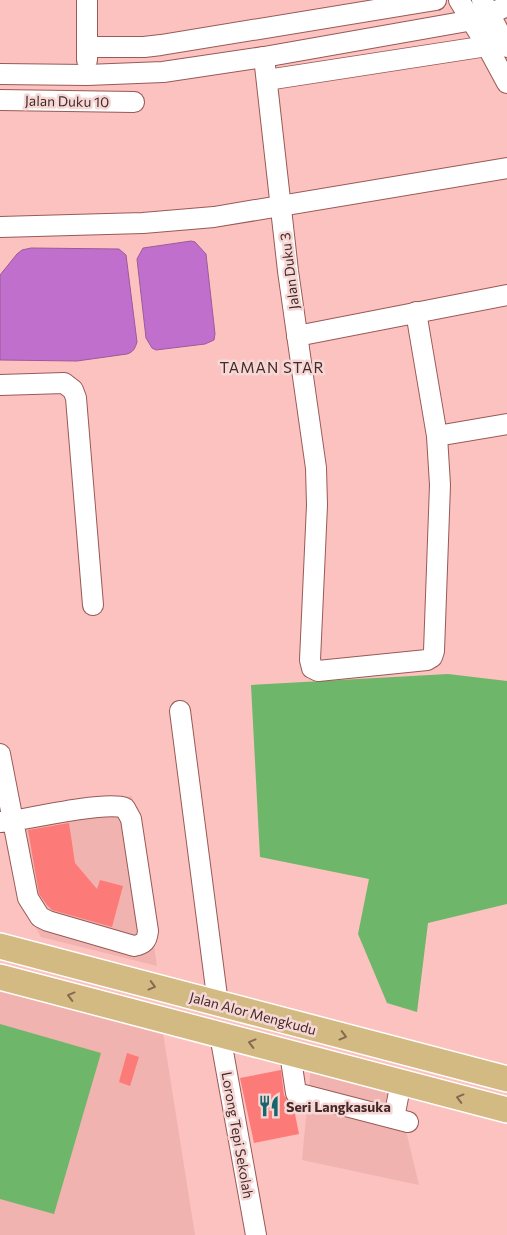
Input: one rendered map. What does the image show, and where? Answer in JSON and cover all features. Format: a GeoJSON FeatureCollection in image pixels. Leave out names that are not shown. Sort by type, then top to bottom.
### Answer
{"type":"FeatureCollection","features":[{"type":"Feature","properties":{"kind":"main road","name":"Jalan Alor Mengkudu"},"geometry":{"type":"LineString","coordinates":[[0,946],[507,1079]]}},
{"type":"Feature","properties":{"kind":"main road"},"geometry":{"type":"LineString","coordinates":[[4,975],[220,1035],[507,1110]]}},
{"type":"Feature","properties":{"kind":"street"},"geometry":{"type":"LineString","coordinates":[[86,0],[87,75]]}},
{"type":"Feature","properties":{"kind":"street"},"geometry":{"type":"LineString","coordinates":[[87,47],[144,47],[161,45],[436,0]]}},
{"type":"Feature","properties":{"kind":"street"},"geometry":{"type":"LineString","coordinates":[[459,0],[488,10],[507,46]]}},
{"type":"Feature","properties":{"kind":"street"},"geometry":{"type":"LineString","coordinates":[[488,10],[487,46],[507,83]]}},
{"type":"Feature","properties":{"kind":"street"},"geometry":{"type":"LineString","coordinates":[[0,74],[87,75],[163,72],[264,57],[488,10]]}},
{"type":"Feature","properties":{"kind":"street"},"geometry":{"type":"LineString","coordinates":[[161,45],[163,72]]}},
{"type":"Feature","properties":{"kind":"street"},"geometry":{"type":"LineString","coordinates":[[267,80],[487,46]]}},
{"type":"Feature","properties":{"kind":"street","name":"Jalan Duku 3"},"geometry":{"type":"LineString","coordinates":[[264,57],[297,336],[317,485],[310,660],[312,668],[318,671],[427,660],[432,657],[434,651],[440,485],[437,436]]}},
{"type":"Feature","properties":{"kind":"street","name":"Jalan Duku 10"},"geometry":{"type":"LineString","coordinates":[[0,100],[134,102]]}},
{"type":"Feature","properties":{"kind":"street"},"geometry":{"type":"LineString","coordinates":[[0,228],[143,223],[214,217],[507,168]]}},
{"type":"Feature","properties":{"kind":"street"},"geometry":{"type":"LineString","coordinates":[[297,336],[507,296]]}},
{"type":"Feature","properties":{"kind":"street"},"geometry":{"type":"LineString","coordinates":[[416,312],[437,436],[507,424]]}},
{"type":"Feature","properties":{"kind":"street"},"geometry":{"type":"LineString","coordinates":[[0,385],[64,383],[73,390],[76,398],[93,605]]}},
{"type":"Feature","properties":{"kind":"street"},"geometry":{"type":"LineString","coordinates":[[180,711],[218,1004]]}},
{"type":"Feature","properties":{"kind":"street"},"geometry":{"type":"LineString","coordinates":[[0,754],[6,821],[28,898],[40,917],[134,946],[145,942],[148,931],[131,819],[125,808],[120,806],[92,808],[6,821]]}},
{"type":"Feature","properties":{"kind":"street","name":"Lorong Tepi Sekolah"},"geometry":{"type":"LineString","coordinates":[[220,1035],[256,1235]]}},
{"type":"Feature","properties":{"kind":"street"},"geometry":{"type":"LineString","coordinates":[[290,1053],[296,1093],[401,1120],[401,1082]]}},
{"type":"Feature","properties":{"kind":"shaded area"},"geometry":{"type":"Polygon","coordinates":[[[195,242],[206,254],[215,334],[214,340],[205,344],[156,350],[152,348],[146,338],[137,259],[143,248],[195,242]]]}},
{"type":"Feature","properties":{"kind":"shaded area"},"geometry":{"type":"Polygon","coordinates":[[[31,248],[119,249],[126,255],[137,342],[135,348],[127,354],[77,361],[0,360],[0,275],[17,254],[22,250],[31,248]]]}},
{"type":"Feature","properties":{"kind":"shaded area"},"geometry":{"type":"Polygon","coordinates":[[[132,796],[157,966],[41,937],[20,900],[4,817],[132,796]]]}},
{"type":"Feature","properties":{"kind":"shaded area"},"geometry":{"type":"Polygon","coordinates":[[[0,988],[163,1033],[195,1235],[0,1235],[0,988]]]}},
{"type":"Feature","properties":{"kind":"shaded area"},"geometry":{"type":"Polygon","coordinates":[[[311,1066],[396,1089],[419,1185],[302,1160],[311,1066]]]}},
{"type":"Feature","properties":{"kind":"green space"},"geometry":{"type":"Polygon","coordinates":[[[448,674],[507,681],[507,904],[428,923],[417,1012],[387,1003],[358,934],[369,879],[260,857],[251,685],[448,674]]]}},
{"type":"Feature","properties":{"kind":"green space"},"geometry":{"type":"Polygon","coordinates":[[[0,1024],[101,1053],[54,1214],[0,1199],[0,1024]]]}},
{"type":"Feature","properties":{"kind":"building"},"geometry":{"type":"Polygon","coordinates":[[[69,823],[75,863],[97,889],[100,880],[123,886],[112,927],[52,910],[39,894],[28,830],[69,823]]]}},
{"type":"Feature","properties":{"kind":"building"},"geometry":{"type":"Polygon","coordinates":[[[127,1053],[139,1057],[130,1086],[119,1082],[127,1053]]]}},
{"type":"Feature","properties":{"kind":"building","name":"Seri Langkasuka"},"geometry":{"type":"Polygon","coordinates":[[[281,1070],[284,1095],[293,1104],[299,1134],[254,1143],[240,1078],[281,1070]]]}},
{"type":"Feature","properties":{"kind":"place","name":"Seri Langkasuka"},"geometry":{"type":"Point","coordinates":[269,1106]}},
{"type":"Feature","properties":{"kind":"district","name":"TAMAN STAR"},"geometry":{"type":"Point","coordinates":[272,367]}}]}
